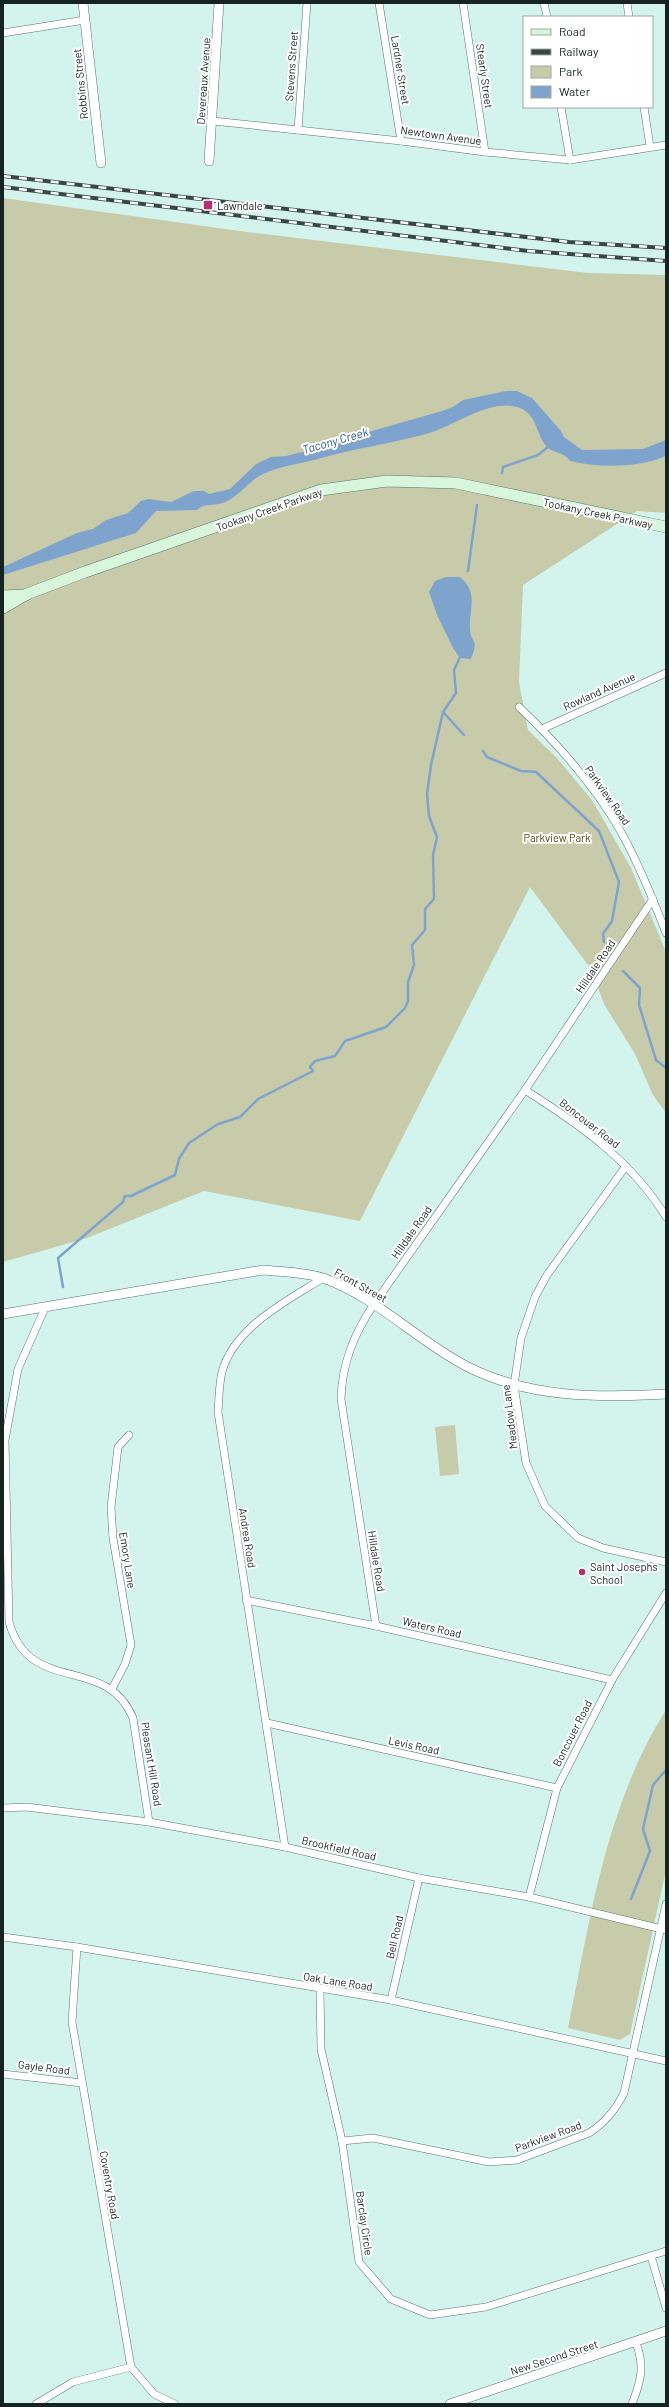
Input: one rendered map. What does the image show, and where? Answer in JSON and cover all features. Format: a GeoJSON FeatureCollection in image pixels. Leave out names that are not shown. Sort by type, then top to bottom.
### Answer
{"type":"FeatureCollection","features":[{"type":"Feature","properties":{"kind":"main road","name":"Tookany Creek Parkway"},"geometry":{"type":"LineString","coordinates":[[3,608],[27,594],[85,572],[321,490],[387,481],[456,482],[666,527]]}},
{"type":"Feature","properties":{"kind":"main road"},"geometry":{"type":"LineString","coordinates":[[3,596],[27,594]]}},
{"type":"Feature","properties":{"kind":"street","name":"Robbins Street"},"geometry":{"type":"LineString","coordinates":[[83,3],[101,163]]}},
{"type":"Feature","properties":{"kind":"street","name":"Devereaux Avenue"},"geometry":{"type":"LineString","coordinates":[[209,161],[219,3]]}},
{"type":"Feature","properties":{"kind":"street","name":"Stevens Street"},"geometry":{"type":"LineString","coordinates":[[298,130],[307,3]]}},
{"type":"Feature","properties":{"kind":"street","name":"Lardner Street"},"geometry":{"type":"LineString","coordinates":[[379,3],[401,141]]}},
{"type":"Feature","properties":{"kind":"street","name":"Stearly Street"},"geometry":{"type":"LineString","coordinates":[[463,3],[485,152]]}},
{"type":"Feature","properties":{"kind":"street"},"geometry":{"type":"LineString","coordinates":[[544,3],[547,16]]}},
{"type":"Feature","properties":{"kind":"street"},"geometry":{"type":"LineString","coordinates":[[627,3],[629,16]]}},
{"type":"Feature","properties":{"kind":"street"},"geometry":{"type":"LineString","coordinates":[[3,33],[85,20]]}},
{"type":"Feature","properties":{"kind":"street"},"geometry":{"type":"LineString","coordinates":[[561,108],[570,160]]}},
{"type":"Feature","properties":{"kind":"street"},"geometry":{"type":"LineString","coordinates":[[644,108],[650,147]]}},
{"type":"Feature","properties":{"kind":"street","name":"Newtown Avenue"},"geometry":{"type":"LineString","coordinates":[[212,121],[401,141],[485,152],[570,160],[666,144]]}},
{"type":"Feature","properties":{"kind":"street","name":"Rowland Avenue"},"geometry":{"type":"LineString","coordinates":[[542,729],[666,673]]}},
{"type":"Feature","properties":{"kind":"street","name":"Parkview Road"},"geometry":{"type":"LineString","coordinates":[[519,707],[542,729],[607,809],[621,833],[653,899],[666,933]]}},
{"type":"Feature","properties":{"kind":"street","name":"Hilldale Road"},"geometry":{"type":"LineString","coordinates":[[376,1626],[341,1399],[341,1380],[348,1351],[360,1325],[374,1304],[524,1090],[653,899]]}},
{"type":"Feature","properties":{"kind":"street","name":"Boncouer Road"},"geometry":{"type":"LineString","coordinates":[[524,1090],[562,1113],[602,1144],[626,1166],[644,1187],[666,1217]]}},
{"type":"Feature","properties":{"kind":"street","name":"Meadow Lane"},"geometry":{"type":"LineString","coordinates":[[626,1166],[548,1275],[535,1297],[521,1338],[514,1385],[526,1463],[544,1506],[578,1538],[603,1548],[666,1562]]}},
{"type":"Feature","properties":{"kind":"street","name":"Front Street"},"geometry":{"type":"LineString","coordinates":[[3,1314],[263,1270],[296,1272],[323,1278],[374,1304],[438,1350],[494,1379],[555,1394],[587,1396],[666,1394]]}},
{"type":"Feature","properties":{"kind":"street","name":"Andrea Road"},"geometry":{"type":"LineString","coordinates":[[285,1847],[218,1412],[222,1372],[229,1357],[252,1326],[276,1307],[323,1278]]}},
{"type":"Feature","properties":{"kind":"street","name":"Pleasant Hill Road"},"geometry":{"type":"LineString","coordinates":[[45,1308],[18,1369],[5,1440],[6,1623],[18,1643],[40,1664],[50,1669],[99,1681],[112,1689],[128,1705],[134,1718],[149,1822]]}},
{"type":"Feature","properties":{"kind":"street","name":"Emory Lane"},"geometry":{"type":"LineString","coordinates":[[112,1689],[125,1664],[130,1645],[113,1538],[111,1507],[118,1447],[129,1434]]}},
{"type":"Feature","properties":{"kind":"street","name":"Boncouer Road"},"geometry":{"type":"LineString","coordinates":[[529,1897],[557,1788],[612,1680],[666,1593]]}},
{"type":"Feature","properties":{"kind":"street","name":"Waters Road"},"geometry":{"type":"LineString","coordinates":[[246,1600],[376,1626],[612,1680]]}},
{"type":"Feature","properties":{"kind":"street","name":"Levis Road"},"geometry":{"type":"LineString","coordinates":[[267,1724],[557,1788]]}},
{"type":"Feature","properties":{"kind":"street","name":"Brookfield Road"},"geometry":{"type":"LineString","coordinates":[[3,1808],[26,1807],[149,1822],[285,1847],[419,1878],[529,1897],[662,1930]]}},
{"type":"Feature","properties":{"kind":"street","name":"Bell Road"},"geometry":{"type":"LineString","coordinates":[[391,2000],[419,1878]]}},
{"type":"Feature","properties":{"kind":"street","name":"Parkview Road"},"geometry":{"type":"LineString","coordinates":[[342,2141],[373,2138],[489,2162],[517,2160],[589,2133],[597,2128],[613,2111],[624,2093],[662,1930],[666,1904]]}},
{"type":"Feature","properties":{"kind":"street","name":"Oak Lane Road"},"geometry":{"type":"LineString","coordinates":[[3,1937],[77,1947],[320,1990],[391,2000],[666,2061]]}},
{"type":"Feature","properties":{"kind":"street","name":"Coventry Road"},"geometry":{"type":"LineString","coordinates":[[77,1947],[72,2022],[131,2367]]}},
{"type":"Feature","properties":{"kind":"street","name":"Barclay Circle"},"geometry":{"type":"LineString","coordinates":[[320,1990],[321,2048],[342,2141],[359,2262],[391,2299],[430,2315],[486,2307],[666,2251]]}},
{"type":"Feature","properties":{"kind":"street","name":"Gayle Road"},"geometry":{"type":"LineString","coordinates":[[3,2074],[82,2083]]}},
{"type":"Feature","properties":{"kind":"street"},"geometry":{"type":"LineString","coordinates":[[651,2256],[666,2308]]}},
{"type":"Feature","properties":{"kind":"street","name":"New Second Street"},"geometry":{"type":"LineString","coordinates":[[450,2404],[636,2343],[666,2331]]}},
{"type":"Feature","properties":{"kind":"street"},"geometry":{"type":"LineString","coordinates":[[632,2404],[638,2387],[643,2359],[636,2343]]}},
{"type":"Feature","properties":{"kind":"street"},"geometry":{"type":"LineString","coordinates":[[36,2404],[73,2382],[131,2367],[154,2394],[175,2404]]}},
{"type":"Feature","properties":{"kind":"green space","name":"Parkview Park"},"geometry":{"type":"Polygon","coordinates":[[[3,198],[247,232],[588,273],[666,275],[666,513],[637,511],[523,585],[519,682],[528,730],[556,757],[592,800],[631,868],[666,952],[666,1113],[653,1095],[635,1054],[604,1004],[591,969],[530,887],[360,1221],[204,1191],[87,1238],[3,1262],[3,198]]]}},
{"type":"Feature","properties":{"kind":"green space"},"geometry":{"type":"Polygon","coordinates":[[[455,1425],[459,1474],[440,1476],[435,1427],[455,1425]]]}},
{"type":"Feature","properties":{"kind":"green space"},"geometry":{"type":"Polygon","coordinates":[[[666,1710],[666,1870],[630,2034],[620,2040],[568,2028],[593,1905],[614,1824],[628,1784],[645,1746],[666,1710]]]}},
{"type":"Feature","properties":{"kind":"water"},"geometry":{"type":"Polygon","coordinates":[[[506,391],[517,391],[532,398],[561,431],[564,437],[582,450],[643,449],[666,440],[666,456],[643,463],[618,466],[593,465],[570,461],[562,454],[547,447],[540,436],[533,419],[524,410],[517,407],[495,407],[483,410],[437,431],[274,470],[256,478],[235,496],[225,502],[203,506],[197,510],[156,511],[136,533],[3,575],[3,567],[77,533],[93,529],[106,520],[128,513],[141,501],[148,499],[171,502],[194,491],[204,491],[209,494],[230,489],[256,464],[271,457],[286,456],[347,441],[372,431],[442,411],[453,407],[463,400],[506,391]]]}},
{"type":"Feature","properties":{"kind":"water"},"geometry":{"type":"Polygon","coordinates":[[[446,577],[460,577],[466,583],[471,595],[470,633],[475,647],[471,659],[460,658],[453,648],[437,615],[429,592],[435,581],[446,577]]]}},
{"type":"Feature","properties":{"kind":"waterway"},"geometry":{"type":"LineString","coordinates":[[502,473],[503,467],[538,455],[549,446]]}},
{"type":"Feature","properties":{"kind":"waterway"},"geometry":{"type":"LineString","coordinates":[[468,571],[477,505]]}},
{"type":"Feature","properties":{"kind":"waterway"},"geometry":{"type":"LineString","coordinates":[[461,655],[454,670],[456,693],[443,712],[464,735]]}},
{"type":"Feature","properties":{"kind":"waterway"},"geometry":{"type":"LineString","coordinates":[[63,1287],[58,1258],[123,1202],[125,1196],[131,1196],[175,1175],[179,1159],[189,1143],[218,1124],[240,1117],[258,1099],[313,1071],[310,1067],[315,1061],[335,1056],[345,1041],[386,1027],[405,1008],[408,1001],[408,982],[414,965],[412,945],[425,930],[425,909],[434,899],[433,855],[437,837],[429,816],[427,794],[431,765],[443,712]]}},
{"type":"Feature","properties":{"kind":"waterway"},"geometry":{"type":"LineString","coordinates":[[483,751],[487,757],[521,771],[536,772],[599,831],[619,882],[612,921],[603,934],[604,942]]}},
{"type":"Feature","properties":{"kind":"waterway"},"geometry":{"type":"LineString","coordinates":[[623,971],[640,988],[639,1005],[656,1060],[666,1068]]}},
{"type":"Feature","properties":{"kind":"waterway"},"geometry":{"type":"LineString","coordinates":[[631,1899],[650,1851],[643,1829],[653,1785],[666,1770]]}},
{"type":"Feature","properties":{"kind":"railway"},"geometry":{"type":"LineString","coordinates":[[3,176],[569,242],[666,248]]}},
{"type":"Feature","properties":{"kind":"railway"},"geometry":{"type":"LineString","coordinates":[[3,187],[528,251],[666,261]]}},
{"type":"Feature","properties":{"kind":"place","name":"Lawndale"},"geometry":{"type":"Point","coordinates":[208,205]}},
{"type":"Feature","properties":{"kind":"place","name":"Saint Josephs School"},"geometry":{"type":"Point","coordinates":[582,1572]}},
{"type":"Feature","properties":{"kind":"water label","name":"Tacony Creek"},"geometry":{"type":"Point","coordinates":[335,440]}}]}
